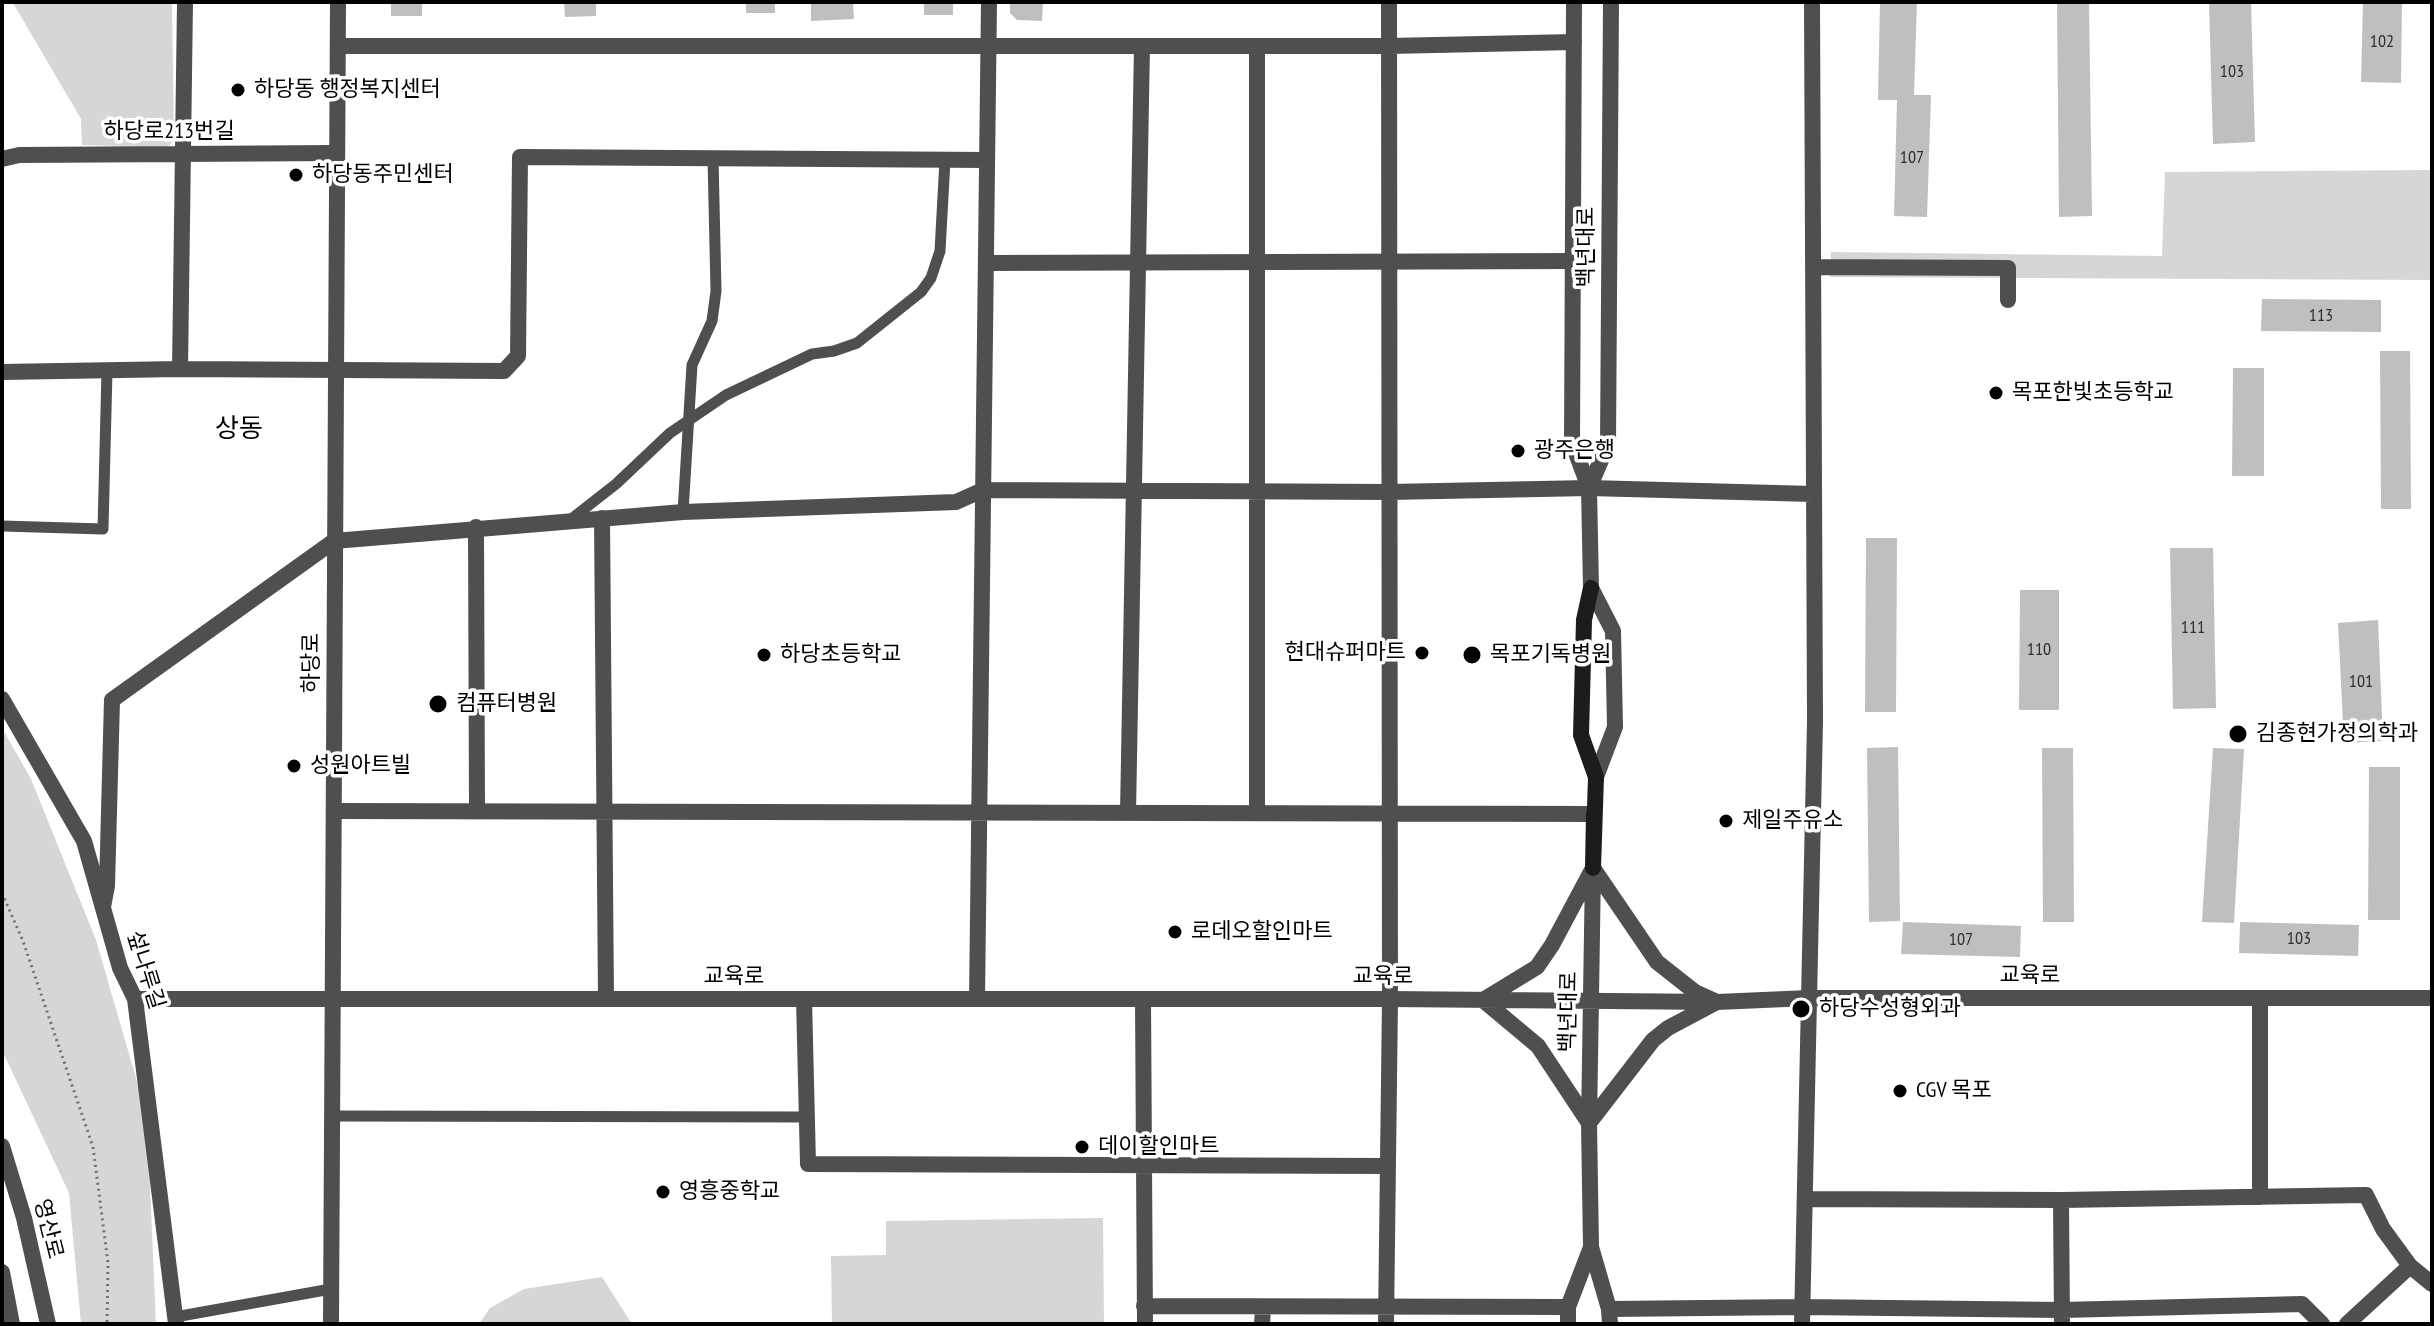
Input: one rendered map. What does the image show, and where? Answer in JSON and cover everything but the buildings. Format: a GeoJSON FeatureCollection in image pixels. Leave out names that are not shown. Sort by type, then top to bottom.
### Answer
{"type":"FeatureCollection","features":[{"type":"Feature","properties":{"kind":"main road","name":"백년대로"},"geometry":{"type":"LineString","coordinates":[[1591,588],[1584,620],[1581,735],[1596,777],[1593,868]]}},
{"type":"Feature","properties":{"kind":"street"},"geometry":{"type":"LineString","coordinates":[[180,369],[185,2]]}},
{"type":"Feature","properties":{"kind":"street","name":"하당로"},"geometry":{"type":"LineString","coordinates":[[331,1324],[338,2]]}},
{"type":"Feature","properties":{"kind":"street"},"geometry":{"type":"LineString","coordinates":[[977,999],[989,2]]}},
{"type":"Feature","properties":{"kind":"street"},"geometry":{"type":"LineString","coordinates":[[1386,1324],[1390,999],[1389,2]]}},
{"type":"Feature","properties":{"kind":"street","name":"백년대로"},"geometry":{"type":"LineString","coordinates":[[1574,2],[1572,442],[1589,488],[1591,588],[1613,631],[1615,727],[1596,777]]}},
{"type":"Feature","properties":{"kind":"street","name":"백년대로"},"geometry":{"type":"LineString","coordinates":[[1589,488],[1608,444],[1611,2]]}},
{"type":"Feature","properties":{"kind":"street"},"geometry":{"type":"LineString","coordinates":[[1802,1316],[1815,721],[1812,2]]}},
{"type":"Feature","properties":{"kind":"street"},"geometry":{"type":"LineString","coordinates":[[338,46],[1389,46],[1574,42]]}},
{"type":"Feature","properties":{"kind":"street"},"geometry":{"type":"LineString","coordinates":[[1128,813],[1142,46]]}},
{"type":"Feature","properties":{"kind":"street"},"geometry":{"type":"LineString","coordinates":[[1257,46],[1257,813]]}},
{"type":"Feature","properties":{"kind":"street","name":"하당로213번길"},"geometry":{"type":"LineString","coordinates":[[2,159],[19,155],[337,153]]}},
{"type":"Feature","properties":{"kind":"street"},"geometry":{"type":"LineString","coordinates":[[2,372],[180,369],[504,371],[518,356],[520,157],[987,160]]}},
{"type":"Feature","properties":{"kind":"street"},"geometry":{"type":"LineString","coordinates":[[986,263],[1573,261]]}},
{"type":"Feature","properties":{"kind":"street"},"geometry":{"type":"LineString","coordinates":[[1814,267],[2008,268],[2008,300]]}},
{"type":"Feature","properties":{"kind":"street"},"geometry":{"type":"LineString","coordinates":[[103,907],[107,886],[112,700],[334,541],[683,512],[956,502],[983,490],[1390,492],[1589,488],[1813,494]]}},
{"type":"Feature","properties":{"kind":"street"},"geometry":{"type":"LineString","coordinates":[[602,518],[606,999]]}},
{"type":"Feature","properties":{"kind":"street"},"geometry":{"type":"LineString","coordinates":[[476,527],[477,811]]}},
{"type":"Feature","properties":{"kind":"street","name":"섶나루길"},"geometry":{"type":"LineString","coordinates":[[2,699],[84,841],[120,968],[135,999],[176,1320]]}},
{"type":"Feature","properties":{"kind":"street"},"geometry":{"type":"LineString","coordinates":[[334,811],[1594,814]]}},
{"type":"Feature","properties":{"kind":"street"},"geometry":{"type":"LineString","coordinates":[[1593,868],[1657,962],[1695,992],[1717,1002],[1668,1028],[1653,1040],[1589,1123],[1538,1046],[1483,1000],[1537,967],[1593,868]]}},
{"type":"Feature","properties":{"kind":"street","name":"백년대로"},"geometry":{"type":"LineString","coordinates":[[1593,868],[1589,1123],[1591,1247],[1610,1316]]}},
{"type":"Feature","properties":{"kind":"street","name":"교육로"},"geometry":{"type":"LineString","coordinates":[[135,999],[1717,1002],[1809,998],[2432,998]]}},
{"type":"Feature","properties":{"kind":"street"},"geometry":{"type":"LineString","coordinates":[[2260,998],[2260,1197]]}},
{"type":"Feature","properties":{"kind":"street"},"geometry":{"type":"LineString","coordinates":[[804,999],[808,1164],[1387,1166]]}},
{"type":"Feature","properties":{"kind":"street"},"geometry":{"type":"LineString","coordinates":[[1143,999],[1145,1324]]}},
{"type":"Feature","properties":{"kind":"street","name":"영산로"},"geometry":{"type":"LineString","coordinates":[[2,1146],[24,1218],[48,1324]]}},
{"type":"Feature","properties":{"kind":"street"},"geometry":{"type":"LineString","coordinates":[[1805,1199],[2061,1200],[2366,1195],[2383,1229],[2424,1273],[2347,1324]]}},
{"type":"Feature","properties":{"kind":"street"},"geometry":{"type":"LineString","coordinates":[[2061,1200],[2062,1317]]}},
{"type":"Feature","properties":{"kind":"street","name":"백년대로"},"geometry":{"type":"LineString","coordinates":[[1568,1316],[1591,1247]]}},
{"type":"Feature","properties":{"kind":"street"},"geometry":{"type":"LineString","coordinates":[[2,1272],[12,1324]]}},
{"type":"Feature","properties":{"kind":"street"},"geometry":{"type":"LineString","coordinates":[[1610,1316],[2062,1317],[2302,1304],[2322,1324]]}},
{"type":"Feature","properties":{"kind":"street"},"geometry":{"type":"LineString","coordinates":[[1144,1306],[1262,1316],[1386,1306],[1568,1316]]}},
{"type":"Feature","properties":{"kind":"lane"},"geometry":{"type":"LineString","coordinates":[[683,512],[692,365],[712,321],[716,291],[713,158]]}},
{"type":"Feature","properties":{"kind":"lane"},"geometry":{"type":"LineString","coordinates":[[570,520],[616,484],[670,433],[726,395],[812,354],[857,343],[921,292],[931,278],[940,251],[945,160]]}},
{"type":"Feature","properties":{"kind":"lane"},"geometry":{"type":"LineString","coordinates":[[2,526],[103,529],[107,371]]}},
{"type":"Feature","properties":{"kind":"lane"},"geometry":{"type":"LineString","coordinates":[[332,1116],[807,1117]]}},
{"type":"Feature","properties":{"kind":"lane"},"geometry":{"type":"LineString","coordinates":[[176,1320],[331,1289]]}},
{"type":"Feature","properties":{"kind":"path"},"geometry":{"type":"LineString","coordinates":[[2,893],[23,941],[93,1147],[108,1263],[107,1324]]}},
{"type":"Feature","properties":{"kind":"shaded area"},"geometry":{"type":"Polygon","coordinates":[[[172,2],[174,140],[168,147],[82,145],[81,119],[13,3],[172,2]]]}},
{"type":"Feature","properties":{"kind":"shaded area"},"geometry":{"type":"Polygon","coordinates":[[[2430,170],[2430,280],[1830,277],[1831,252],[2162,256],[2165,172],[2430,170]]]}},
{"type":"Feature","properties":{"kind":"shaded area"},"geometry":{"type":"Polygon","coordinates":[[[2,728],[31,779],[96,940],[147,1116],[156,1324],[81,1324],[69,1193],[2,1050],[2,728]]]}},
{"type":"Feature","properties":{"kind":"shaded area"},"geometry":{"type":"Polygon","coordinates":[[[1103,1218],[1104,1324],[832,1324],[831,1256],[886,1255],[886,1221],[1103,1218]]]}},
{"type":"Feature","properties":{"kind":"shaded area"},"geometry":{"type":"Polygon","coordinates":[[[602,1277],[632,1324],[479,1324],[490,1308],[524,1289],[602,1277]]]}},
{"type":"Feature","properties":{"kind":"place","name":"하당동 행정복지센터"},"geometry":{"type":"Point","coordinates":[238,90]}},
{"type":"Feature","properties":{"kind":"place","name":"하당동주민센터"},"geometry":{"type":"Point","coordinates":[296,175]}},
{"type":"Feature","properties":{"kind":"place","name":"목포한빛초등학교"},"geometry":{"type":"Point","coordinates":[1996,393]}},
{"type":"Feature","properties":{"kind":"place","name":"광주은행"},"geometry":{"type":"Point","coordinates":[1518,451]}},
{"type":"Feature","properties":{"kind":"place","name":"현대슈퍼마트"},"geometry":{"type":"Point","coordinates":[1422,653]}},
{"type":"Feature","properties":{"kind":"place","name":"하당초등학교"},"geometry":{"type":"Point","coordinates":[764,655]}},
{"type":"Feature","properties":{"kind":"place","name":"목포기독병원"},"geometry":{"type":"Point","coordinates":[1472,655]}},
{"type":"Feature","properties":{"kind":"place","name":"컴퓨터병원"},"geometry":{"type":"Point","coordinates":[438,704]}},
{"type":"Feature","properties":{"kind":"place","name":"김종현가정의학과"},"geometry":{"type":"Point","coordinates":[2238,734]}},
{"type":"Feature","properties":{"kind":"place","name":"성원아트빌"},"geometry":{"type":"Point","coordinates":[294,766]}},
{"type":"Feature","properties":{"kind":"place","name":"제일주유소"},"geometry":{"type":"Point","coordinates":[1726,821]}},
{"type":"Feature","properties":{"kind":"place","name":"로데오할인마트"},"geometry":{"type":"Point","coordinates":[1175,932]}},
{"type":"Feature","properties":{"kind":"place","name":"하당수성형외과"},"geometry":{"type":"Point","coordinates":[1801,1009]}},
{"type":"Feature","properties":{"kind":"place","name":"CGV 목포"},"geometry":{"type":"Point","coordinates":[1900,1091]}},
{"type":"Feature","properties":{"kind":"place","name":"데이할인마트"},"geometry":{"type":"Point","coordinates":[1082,1147]}},
{"type":"Feature","properties":{"kind":"place","name":"영흥중학교"},"geometry":{"type":"Point","coordinates":[663,1192]}},
{"type":"Feature","properties":{"kind":"district","name":"상동"},"geometry":{"type":"Point","coordinates":[239,430]}}]}
